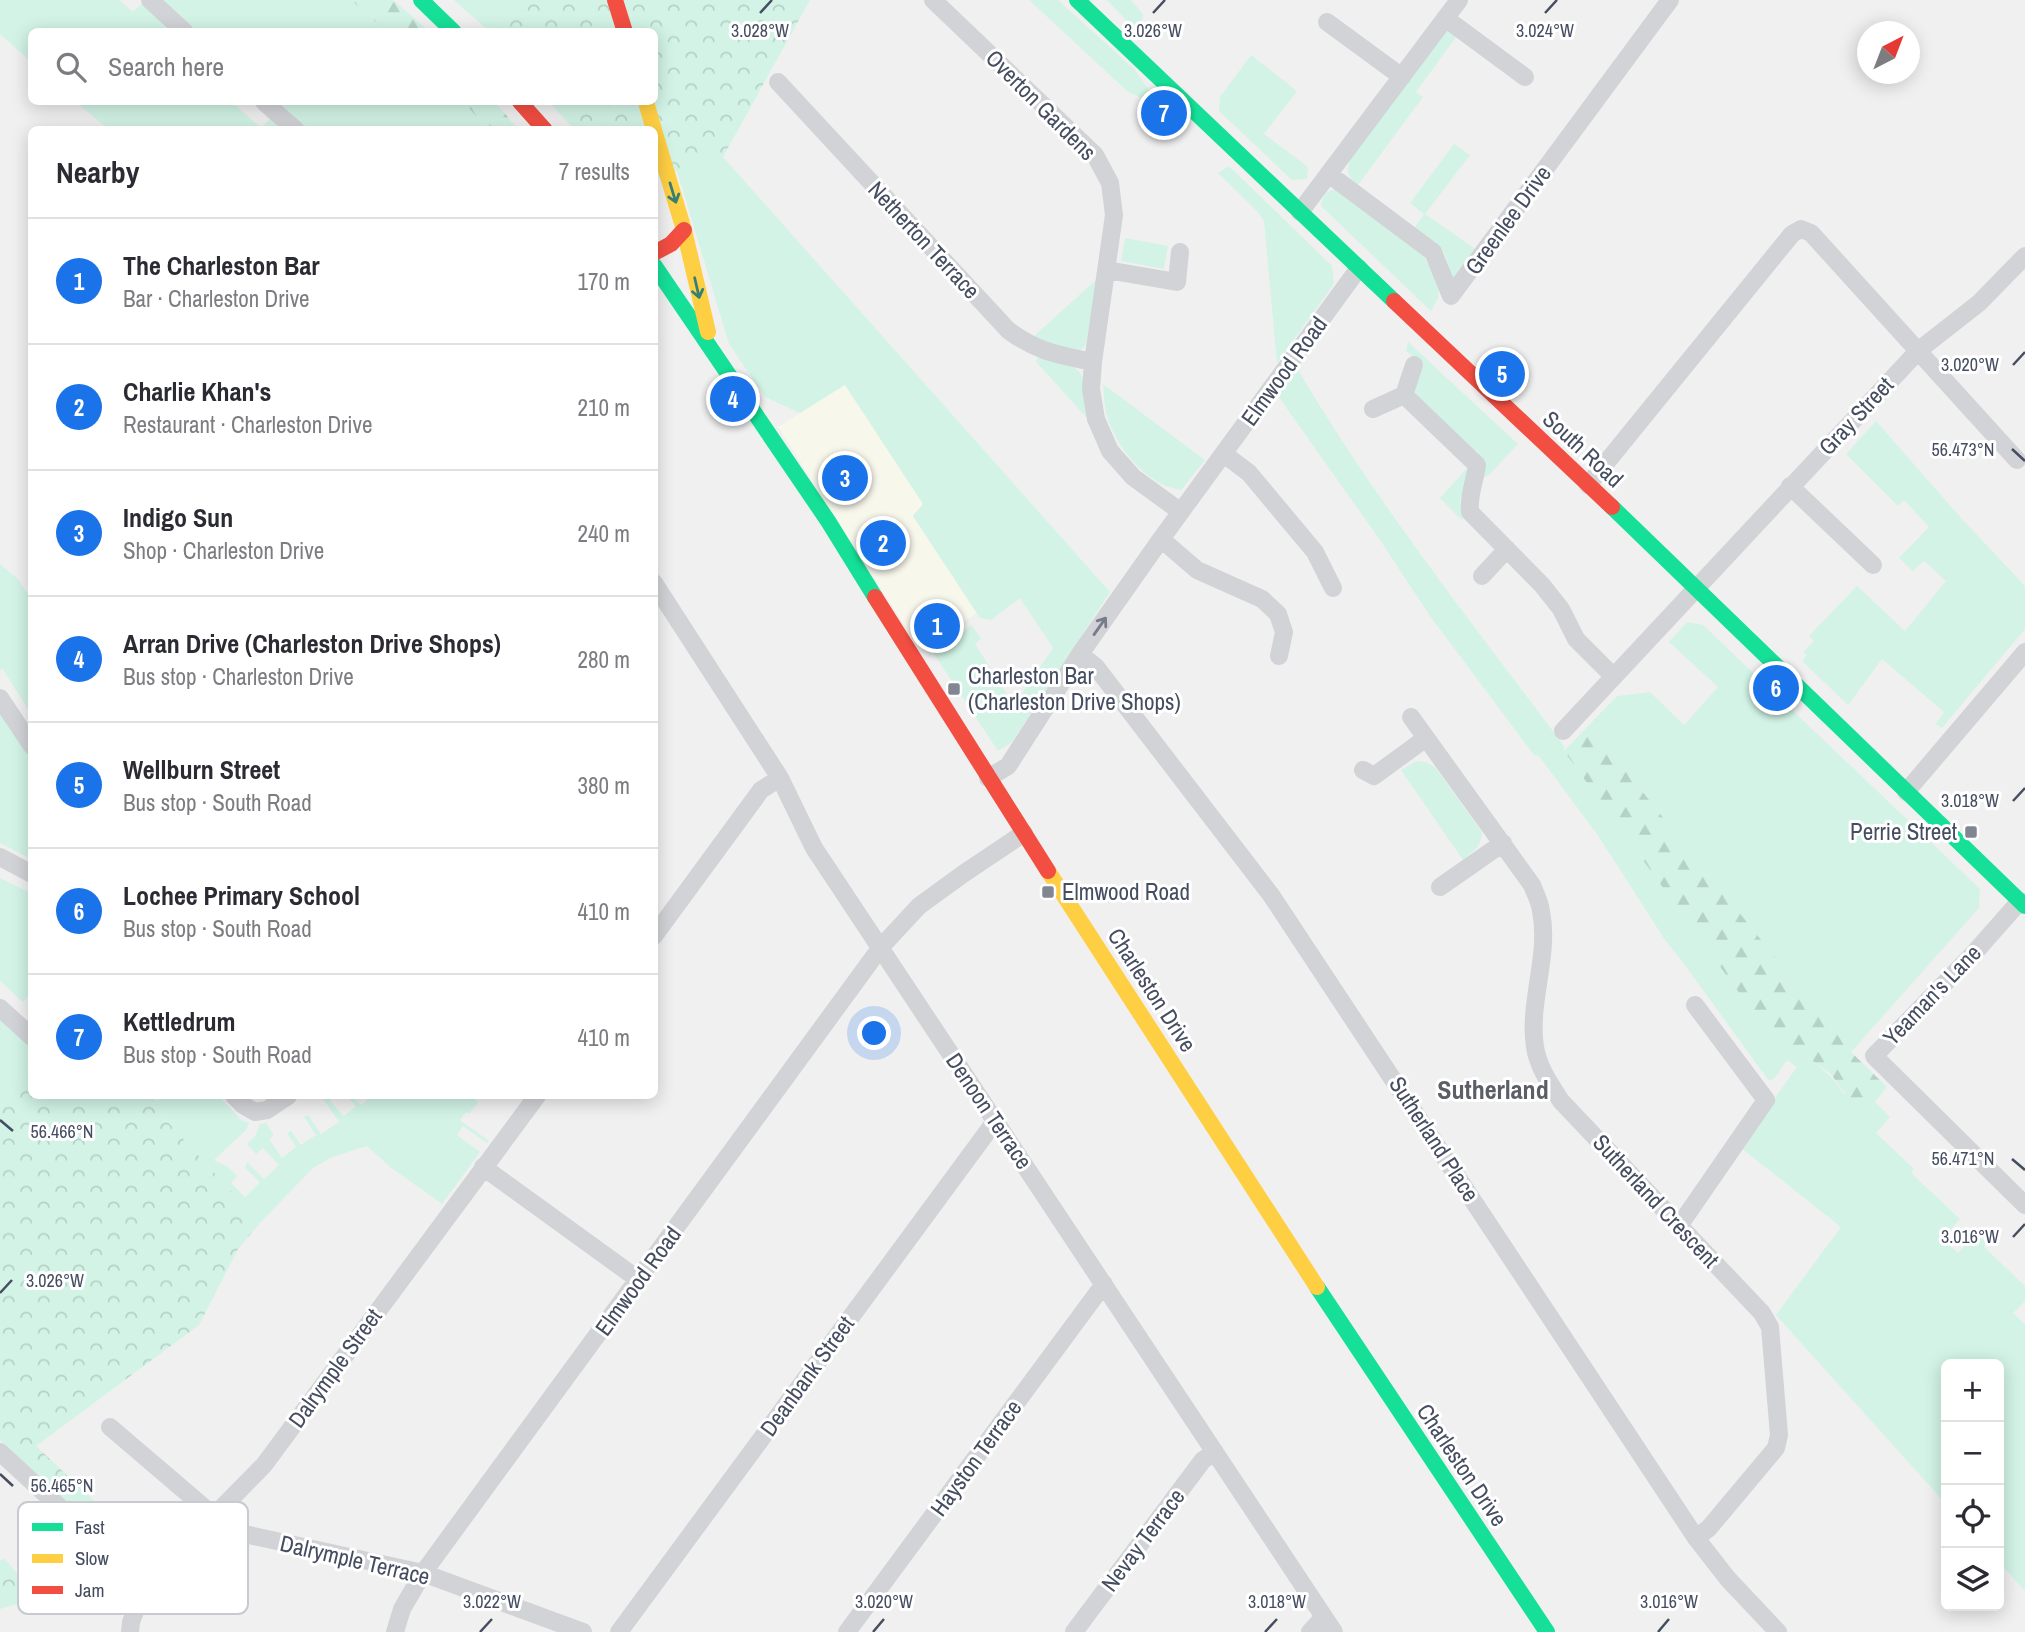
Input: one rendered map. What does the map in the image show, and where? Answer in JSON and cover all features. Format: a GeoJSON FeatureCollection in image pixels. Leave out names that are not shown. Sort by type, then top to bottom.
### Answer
{"type":"FeatureCollection","features":[{"type":"Feature","properties":{"kind":"street"},"geometry":{"type":"LineString","coordinates":[[150,0],[181,28]]}},
{"type":"Feature","properties":{"kind":"street"},"geometry":{"type":"LineString","coordinates":[[421,0],[450,28]]}},
{"type":"Feature","properties":{"kind":"street"},"geometry":{"type":"LineString","coordinates":[[615,0],[624,28]]}},
{"type":"Feature","properties":{"kind":"street","name":"Overton Gardens"},"geometry":{"type":"LineString","coordinates":[[933,0],[1095,155],[1110,183],[1114,215],[1091,389],[1096,419],[1110,451],[1133,477],[1181,512]]}},
{"type":"Feature","properties":{"kind":"street","name":"South Road"},"geometry":{"type":"LineString","coordinates":[[1077,0],[1696,587],[2022,903]]}},
{"type":"Feature","properties":{"kind":"street"},"geometry":{"type":"LineString","coordinates":[[1300,212],[1459,0]]}},
{"type":"Feature","properties":{"kind":"street","name":"Greenlee Drive"},"geometry":{"type":"LineString","coordinates":[[1329,175],[1433,252],[1451,296],[1670,0]]}},
{"type":"Feature","properties":{"kind":"street"},"geometry":{"type":"LineString","coordinates":[[1446,18],[1525,77]]}},
{"type":"Feature","properties":{"kind":"street"},"geometry":{"type":"LineString","coordinates":[[1327,22],[1402,77]]}},
{"type":"Feature","properties":{"kind":"street","name":"Netherton Terrace"},"geometry":{"type":"LineString","coordinates":[[778,82],[1008,330],[1026,344],[1093,362]]}},
{"type":"Feature","properties":{"kind":"street"},"geometry":{"type":"LineString","coordinates":[[267,105],[291,126]]}},
{"type":"Feature","properties":{"kind":"street"},"geometry":{"type":"LineString","coordinates":[[523,105],[541,126]]}},
{"type":"Feature","properties":{"kind":"street"},"geometry":{"type":"LineString","coordinates":[[647,105],[653,126]]}},
{"type":"Feature","properties":{"kind":"street"},"geometry":{"type":"LineString","coordinates":[[658,144],[684,230],[711,346]]}},
{"type":"Feature","properties":{"kind":"street"},"geometry":{"type":"LineString","coordinates":[[658,168],[662,157]]}},
{"type":"Feature","properties":{"kind":"street"},"geometry":{"type":"LineString","coordinates":[[1588,485],[1792,234],[1801,229],[1811,233],[2017,460]]}},
{"type":"Feature","properties":{"kind":"street"},"geometry":{"type":"LineString","coordinates":[[658,251],[671,244],[684,230]]}},
{"type":"Feature","properties":{"kind":"street"},"geometry":{"type":"LineString","coordinates":[[1107,270],[1177,282],[1180,252]]}},
{"type":"Feature","properties":{"kind":"street","name":"Gray Street"},"geometry":{"type":"LineString","coordinates":[[1563,731],[1919,350],[1979,303],[2025,256]]}},
{"type":"Feature","properties":{"kind":"street","name":"Elmwood Road"},"geometry":{"type":"LineString","coordinates":[[988,778],[1008,766],[1080,654],[1161,539],[1359,268]]}},
{"type":"Feature","properties":{"kind":"street","name":"Charleston Drive"},"geometry":{"type":"LineString","coordinates":[[658,271],[828,521],[988,778],[1277,1227],[1547,1632]]}},
{"type":"Feature","properties":{"kind":"street"},"geometry":{"type":"LineString","coordinates":[[1373,409],[1404,395],[1414,365]]}},
{"type":"Feature","properties":{"kind":"street"},"geometry":{"type":"LineString","coordinates":[[1404,395],[1477,465],[1468,499],[1470,512],[1542,585],[1561,609],[1576,639],[1614,677]]}},
{"type":"Feature","properties":{"kind":"street"},"geometry":{"type":"LineString","coordinates":[[1224,454],[1248,473],[1315,552],[1333,588]]}},
{"type":"Feature","properties":{"kind":"street"},"geometry":{"type":"LineString","coordinates":[[1790,486],[1873,565]]}},
{"type":"Feature","properties":{"kind":"street"},"geometry":{"type":"LineString","coordinates":[[1161,539],[1197,570],[1262,599],[1278,614],[1284,632],[1279,656]]}},
{"type":"Feature","properties":{"kind":"street"},"geometry":{"type":"LineString","coordinates":[[1482,576],[1507,550]]}},
{"type":"Feature","properties":{"kind":"street","name":"Denoon Terrace"},"geometry":{"type":"LineString","coordinates":[[658,589],[780,778],[814,848],[1329,1625]]}},
{"type":"Feature","properties":{"kind":"street"},"geometry":{"type":"LineString","coordinates":[[1906,792],[2025,652]]}},
{"type":"Feature","properties":{"kind":"street","name":"Sutherland Place"},"geometry":{"type":"LineString","coordinates":[[1080,654],[1096,667],[1271,895],[1696,1538],[1728,1579],[1777,1632]]}},
{"type":"Feature","properties":{"kind":"street"},"geometry":{"type":"LineString","coordinates":[[0,698],[28,740]]}},
{"type":"Feature","properties":{"kind":"street","name":"Sutherland Crescent"},"geometry":{"type":"LineString","coordinates":[[1412,717],[1532,885],[1541,909],[1544,937],[1534,1024],[1535,1048],[1544,1075],[1561,1101],[1762,1313],[1770,1327],[1779,1435],[1776,1448],[1709,1528],[1696,1538]]}},
{"type":"Feature","properties":{"kind":"street"},"geometry":{"type":"LineString","coordinates":[[1363,770],[1374,776],[1426,738]]}},
{"type":"Feature","properties":{"kind":"street"},"geometry":{"type":"LineString","coordinates":[[658,931],[761,790],[780,778]]}},
{"type":"Feature","properties":{"kind":"street","name":"Elmwood Road"},"geometry":{"type":"LineString","coordinates":[[395,1632],[402,1609],[423,1573],[881,947],[919,906],[1024,833]]}},
{"type":"Feature","properties":{"kind":"street"},"geometry":{"type":"LineString","coordinates":[[1440,887],[1503,843]]}},
{"type":"Feature","properties":{"kind":"street"},"geometry":{"type":"LineString","coordinates":[[0,857],[28,872]]}},
{"type":"Feature","properties":{"kind":"street","name":"Yeaman's Lane"},"geometry":{"type":"LineString","coordinates":[[2022,903],[1874,1056],[2025,1205]]}},
{"type":"Feature","properties":{"kind":"street"},"geometry":{"type":"LineString","coordinates":[[1679,1226],[1766,1100],[1695,1005]]}},
{"type":"Feature","properties":{"kind":"street"},"geometry":{"type":"LineString","coordinates":[[0,1008],[28,1033]]}},
{"type":"Feature","properties":{"kind":"street"},"geometry":{"type":"LineString","coordinates":[[237,1099],[255,1112],[267,1110],[284,1099]]}},
{"type":"Feature","properties":{"kind":"street","name":"Dalrymple Street"},"geometry":{"type":"LineString","coordinates":[[226,1502],[264,1465],[535,1099]]}},
{"type":"Feature","properties":{"kind":"street","name":"Deanbank Street"},"geometry":{"type":"LineString","coordinates":[[619,1632],[996,1121]]}},
{"type":"Feature","properties":{"kind":"street"},"geometry":{"type":"LineString","coordinates":[[483,1167],[639,1280]]}},
{"type":"Feature","properties":{"kind":"street","name":"Hayston Terrace"},"geometry":{"type":"LineString","coordinates":[[847,1632],[1104,1284]]}},
{"type":"Feature","properties":{"kind":"street"},"geometry":{"type":"LineString","coordinates":[[110,1427],[189,1502]]}},
{"type":"Feature","properties":{"kind":"street"},"geometry":{"type":"LineString","coordinates":[[0,1452],[54,1502]]}},
{"type":"Feature","properties":{"kind":"street","name":"Nevay Terrace"},"geometry":{"type":"LineString","coordinates":[[1074,1632],[1203,1460],[1215,1452]]}},
{"type":"Feature","properties":{"kind":"street","name":"Dalrymple Terrace"},"geometry":{"type":"LineString","coordinates":[[248,1530],[423,1573],[583,1632]]}},
{"type":"Feature","properties":{"kind":"street","name":"Dalrymple Street"},"geometry":{"type":"LineString","coordinates":[[130,1632],[134,1614]]}},
{"type":"Feature","properties":{"kind":"street"},"geometry":{"type":"LineString","coordinates":[[1310,1632],[1329,1625]]}},
{"type":"Feature","properties":{"kind":"shaded area"},"geometry":{"type":"Polygon","coordinates":[[[845,384],[923,504],[913,516],[977,613],[920,650],[778,427],[845,384]]]}},
{"type":"Feature","properties":{"kind":"green space"},"geometry":{"type":"Polygon","coordinates":[[[0,0],[119,0],[133,12],[141,4],[166,26],[28,28],[28,59],[0,34],[0,0]]]}},
{"type":"Feature","properties":{"kind":"green space"},"geometry":{"type":"Polygon","coordinates":[[[163,0],[351,0],[383,28],[195,28],[163,0]]]}},
{"type":"Feature","properties":{"kind":"green space"},"geometry":{"type":"Polygon","coordinates":[[[351,0],[393,0],[426,28],[383,28],[351,0]]]}},
{"type":"Feature","properties":{"kind":"green space"},"geometry":{"type":"Polygon","coordinates":[[[454,0],[528,0],[495,28],[486,28],[454,0]]]}},
{"type":"Feature","properties":{"kind":"green space"},"geometry":{"type":"Polygon","coordinates":[[[528,0],[810,0],[723,157],[658,177],[658,126],[571,126],[552,105],[658,105],[658,28],[495,28],[528,0]]]}},
{"type":"Feature","properties":{"kind":"green space"},"geometry":{"type":"Polygon","coordinates":[[[1029,0],[1058,0],[1135,70],[1162,108],[1127,91],[1029,0]]]}},
{"type":"Feature","properties":{"kind":"green space"},"geometry":{"type":"Polygon","coordinates":[[[1107,0],[1131,0],[1143,14],[1140,35],[1107,0]]]}},
{"type":"Feature","properties":{"kind":"green space"},"geometry":{"type":"Polygon","coordinates":[[[1446,29],[1459,33],[1416,92],[1423,97],[1358,185],[1348,174],[1350,159],[1446,29]]]}},
{"type":"Feature","properties":{"kind":"green space"},"geometry":{"type":"Polygon","coordinates":[[[1251,55],[1297,91],[1264,134],[1308,167],[1307,179],[1292,180],[1219,111],[1220,97],[1251,55]]]}},
{"type":"Feature","properties":{"kind":"green space"},"geometry":{"type":"Polygon","coordinates":[[[80,105],[235,105],[259,126],[104,126],[80,105]]]}},
{"type":"Feature","properties":{"kind":"green space"},"geometry":{"type":"Polygon","coordinates":[[[280,105],[467,105],[484,126],[305,126],[280,105]]]}},
{"type":"Feature","properties":{"kind":"green space"},"geometry":{"type":"Polygon","coordinates":[[[467,105],[498,105],[515,126],[484,126],[467,105]]]}},
{"type":"Feature","properties":{"kind":"green space"},"geometry":{"type":"Polygon","coordinates":[[[270,119],[278,126],[263,126],[270,119]]]}},
{"type":"Feature","properties":{"kind":"green space"},"geometry":{"type":"Polygon","coordinates":[[[1454,144],[1470,155],[1425,214],[1480,252],[1455,285],[1444,252],[1414,228],[1424,214],[1410,203],[1454,144]]]}},
{"type":"Feature","properties":{"kind":"green space"},"geometry":{"type":"Polygon","coordinates":[[[723,157],[1110,592],[1012,742],[998,751],[932,651],[972,625],[981,639],[975,644],[1014,705],[1053,648],[1020,598],[991,620],[980,618],[913,516],[923,504],[845,385],[800,413],[765,397],[729,344],[677,171],[723,157]]]}},
{"type":"Feature","properties":{"kind":"green space"},"geometry":{"type":"Polygon","coordinates":[[[1229,166],[1332,266],[1334,284],[1277,363],[1264,221],[1218,173],[1229,166]]]}},
{"type":"Feature","properties":{"kind":"green space"},"geometry":{"type":"Polygon","coordinates":[[[1337,189],[1421,250],[1439,287],[1438,298],[1431,311],[1321,206],[1325,194],[1337,189]]]}},
{"type":"Feature","properties":{"kind":"green space"},"geometry":{"type":"Polygon","coordinates":[[[1125,238],[1168,246],[1164,269],[1121,261],[1125,238]]]}},
{"type":"Feature","properties":{"kind":"green space"},"geometry":{"type":"Polygon","coordinates":[[[1097,279],[1086,345],[1077,353],[1032,338],[1097,279]]]}},
{"type":"Feature","properties":{"kind":"green space"},"geometry":{"type":"Polygon","coordinates":[[[1408,342],[1518,444],[1488,476],[1484,477],[1483,463],[1477,451],[1469,449],[1417,398],[1414,392],[1422,363],[1406,351],[1408,342]]]}},
{"type":"Feature","properties":{"kind":"green space"},"geometry":{"type":"Polygon","coordinates":[[[1038,357],[1067,364],[1080,373],[1085,389],[1088,419],[1036,362],[1038,357]]]}},
{"type":"Feature","properties":{"kind":"green space"},"geometry":{"type":"Polygon","coordinates":[[[1297,368],[1392,514],[1564,746],[1564,751],[1787,1059],[1804,1055],[1823,1069],[1842,1090],[1858,1120],[1875,1102],[1890,1117],[1876,1133],[1914,1169],[1911,1173],[1960,1219],[1942,1239],[1958,1253],[1976,1234],[1987,1243],[1984,1247],[2025,1286],[2025,1301],[2013,1313],[2025,1324],[2025,1591],[2004,1568],[2004,1359],[1941,1359],[1941,1498],[1776,1315],[1841,1227],[1740,1147],[1797,1067],[1787,1060],[1775,1078],[1769,1081],[1665,940],[1599,837],[1430,616],[1278,396],[1297,368]]]}},
{"type":"Feature","properties":{"kind":"green space"},"geometry":{"type":"Polygon","coordinates":[[[1103,384],[1205,460],[1181,490],[1169,487],[1145,473],[1126,452],[1111,428],[1103,384]]]}},
{"type":"Feature","properties":{"kind":"green space"},"geometry":{"type":"Polygon","coordinates":[[[1876,421],[2025,586],[2025,629],[1942,728],[1936,724],[1944,712],[1882,659],[1848,705],[1802,661],[1807,655],[1803,652],[1814,641],[1809,636],[1857,586],[1905,631],[1946,581],[1924,561],[1913,571],[1899,558],[1929,527],[1904,500],[1898,506],[1846,454],[1876,421]]]}},
{"type":"Feature","properties":{"kind":"green space"},"geometry":{"type":"Polygon","coordinates":[[[1468,467],[1470,477],[1460,501],[1463,521],[1440,498],[1468,467]]]}},
{"type":"Feature","properties":{"kind":"green space"},"geometry":{"type":"Polygon","coordinates":[[[0,564],[18,579],[28,594],[28,709],[3,669],[0,670],[0,564]]]}},
{"type":"Feature","properties":{"kind":"green space"},"geometry":{"type":"Polygon","coordinates":[[[1687,622],[1703,625],[1980,889],[1979,908],[1851,1052],[1589,725],[1617,696],[1650,692],[1684,725],[1718,687],[1669,642],[1687,622]]]}},
{"type":"Feature","properties":{"kind":"green space"},"geometry":{"type":"Polygon","coordinates":[[[0,711],[28,755],[28,857],[0,843],[0,711]]]}},
{"type":"Feature","properties":{"kind":"green space"},"geometry":{"type":"Polygon","coordinates":[[[1589,725],[1851,1052],[1887,1087],[1859,1121],[1842,1105],[1845,1093],[1830,1073],[1804,1055],[1787,1059],[1564,751],[1589,725]]]}},
{"type":"Feature","properties":{"kind":"green space"},"geometry":{"type":"Polygon","coordinates":[[[1416,761],[1435,767],[1482,832],[1479,845],[1463,860],[1401,770],[1416,761]]]}},
{"type":"Feature","properties":{"kind":"green space"},"geometry":{"type":"Polygon","coordinates":[[[0,878],[28,892],[28,997],[23,1002],[0,981],[0,878]]]}},
{"type":"Feature","properties":{"kind":"green space"},"geometry":{"type":"Polygon","coordinates":[[[0,1017],[28,1042],[28,1069],[0,1108],[0,1017]]]}},
{"type":"Feature","properties":{"kind":"green space"},"geometry":{"type":"Polygon","coordinates":[[[28,1069],[28,1099],[147,1099],[260,1223],[238,1249],[199,1325],[36,1446],[95,1502],[66,1502],[0,1440],[0,1108],[28,1069]]]}},
{"type":"Feature","properties":{"kind":"green space"},"geometry":{"type":"Polygon","coordinates":[[[147,1099],[222,1099],[241,1120],[249,1123],[246,1130],[214,1160],[228,1167],[237,1176],[231,1183],[245,1197],[260,1182],[245,1168],[247,1162],[264,1179],[279,1165],[263,1148],[256,1154],[247,1144],[255,1136],[260,1124],[266,1123],[274,1135],[269,1139],[282,1158],[296,1147],[287,1133],[291,1131],[301,1145],[316,1135],[304,1117],[308,1115],[321,1134],[339,1122],[323,1099],[332,1099],[330,1101],[344,1116],[356,1106],[349,1099],[355,1099],[361,1105],[368,1099],[476,1099],[478,1102],[469,1114],[466,1112],[460,1120],[489,1141],[487,1143],[463,1126],[457,1135],[480,1152],[442,1204],[390,1167],[367,1146],[332,1157],[313,1168],[260,1223],[147,1099]]]}},
{"type":"Feature","properties":{"kind":"green space"},"geometry":{"type":"Polygon","coordinates":[[[5,1559],[18,1574],[18,1604],[0,1609],[0,1560],[5,1559]]]}},
{"type":"Feature","properties":{"kind":"traffic: fast"},"geometry":{"type":"LineString","coordinates":[[421,0],[450,28]]}},
{"type":"Feature","properties":{"kind":"traffic: fast"},"geometry":{"type":"LineString","coordinates":[[1077,0],[1394,301]]}},
{"type":"Feature","properties":{"kind":"traffic: fast"},"geometry":{"type":"LineString","coordinates":[[658,271],[828,521],[875,597]]}},
{"type":"Feature","properties":{"kind":"traffic: fast"},"geometry":{"type":"LineString","coordinates":[[1612,507],[2025,906]]}},
{"type":"Feature","properties":{"kind":"traffic: fast"},"geometry":{"type":"LineString","coordinates":[[1317,1287],[1547,1632]]}},
{"type":"Feature","properties":{"kind":"traffic: slow"},"geometry":{"type":"LineString","coordinates":[[647,105],[653,126]]}},
{"type":"Feature","properties":{"kind":"traffic: slow"},"geometry":{"type":"LineString","coordinates":[[658,143],[684,230],[708,332]]}},
{"type":"Feature","properties":{"kind":"traffic: slow"},"geometry":{"type":"LineString","coordinates":[[1048,871],[1317,1287]]}},
{"type":"Feature","properties":{"kind":"traffic: jam"},"geometry":{"type":"LineString","coordinates":[[615,0],[624,28]]}},
{"type":"Feature","properties":{"kind":"traffic: jam"},"geometry":{"type":"LineString","coordinates":[[523,105],[541,126]]}},
{"type":"Feature","properties":{"kind":"traffic: jam"},"geometry":{"type":"LineString","coordinates":[[658,251],[671,244],[684,230]]}},
{"type":"Feature","properties":{"kind":"traffic: jam"},"geometry":{"type":"LineString","coordinates":[[1394,301],[1612,507]]}},
{"type":"Feature","properties":{"kind":"traffic: jam"},"geometry":{"type":"LineString","coordinates":[[875,597],[1048,871]]}},
{"type":"Feature","properties":{"kind":"place","name":"Kettledrum"},"geometry":{"type":"Point","coordinates":[1164,113]}},
{"type":"Feature","properties":{"kind":"place","name":"Wellburn Street"},"geometry":{"type":"Point","coordinates":[1502,374]}},
{"type":"Feature","properties":{"kind":"place","name":"Arran Drive (Charleston Drive Shops)"},"geometry":{"type":"Point","coordinates":[733,399]}},
{"type":"Feature","properties":{"kind":"place","name":"Indigo Sun"},"geometry":{"type":"Point","coordinates":[845,478]}},
{"type":"Feature","properties":{"kind":"place","name":"Charlie Khan's"},"geometry":{"type":"Point","coordinates":[883,543]}},
{"type":"Feature","properties":{"kind":"place","name":"The Charleston Bar"},"geometry":{"type":"Point","coordinates":[937,626]}},
{"type":"Feature","properties":{"kind":"place","name":"Lochee Primary School"},"geometry":{"type":"Point","coordinates":[1776,688]}},
{"type":"Feature","properties":{"kind":"place","name":"Charleston Bar (Charleston Drive Shops)"},"geometry":{"type":"Point","coordinates":[954,689]}},
{"type":"Feature","properties":{"kind":"place","name":"Perrie Street"},"geometry":{"type":"Point","coordinates":[1971,832]}},
{"type":"Feature","properties":{"kind":"place","name":"Elmwood Road"},"geometry":{"type":"Point","coordinates":[1048,892]}},
{"type":"Feature","properties":{"kind":"district","name":"Sutherland"},"geometry":{"type":"Point","coordinates":[1493,1090]}}]}
